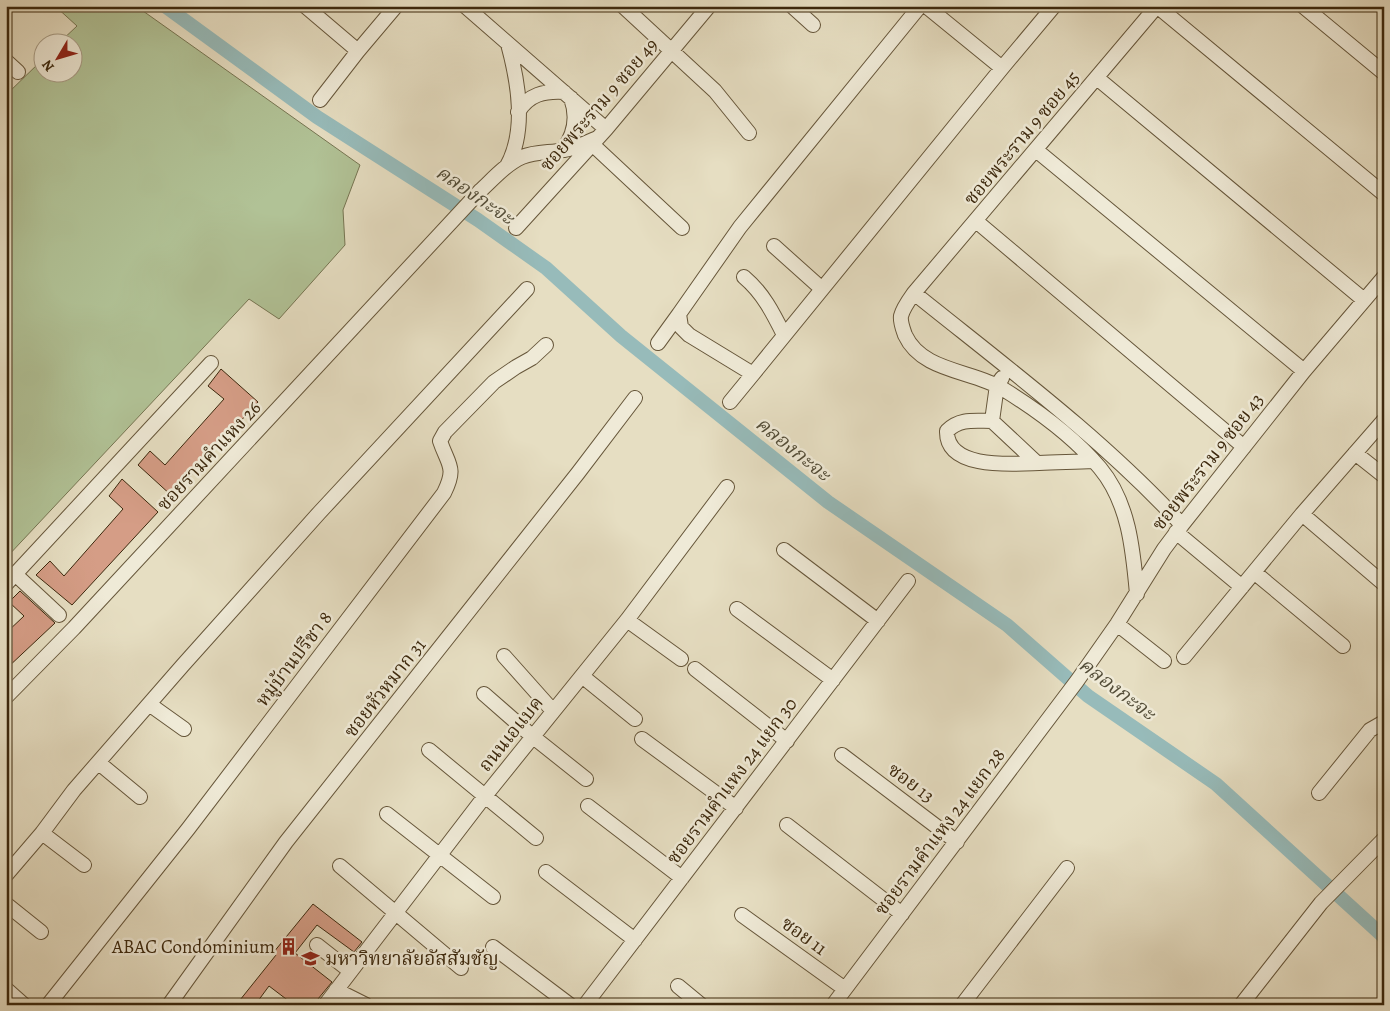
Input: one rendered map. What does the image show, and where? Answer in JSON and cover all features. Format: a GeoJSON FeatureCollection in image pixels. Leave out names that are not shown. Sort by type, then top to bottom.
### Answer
{"type":"FeatureCollection","features":[{"type":"Feature","properties":{"kind":"street"},"geometry":{"type":"LineString","coordinates":[[305,6],[358,51]]}},
{"type":"Feature","properties":{"kind":"street"},"geometry":{"type":"LineString","coordinates":[[320,100],[396,6]]}},
{"type":"Feature","properties":{"kind":"street"},"geometry":{"type":"LineString","coordinates":[[465,6],[567,95],[598,137],[682,228]]}},
{"type":"Feature","properties":{"kind":"street"},"geometry":{"type":"LineString","coordinates":[[624,6],[715,91],[749,132]]}},
{"type":"Feature","properties":{"kind":"street","name":"ซอยพระราม 9 ซอย 49"},"geometry":{"type":"LineString","coordinates":[[516,228],[598,137],[709,6]]}},
{"type":"Feature","properties":{"kind":"street"},"geometry":{"type":"LineString","coordinates":[[792,6],[813,25]]}},
{"type":"Feature","properties":{"kind":"street"},"geometry":{"type":"LineString","coordinates":[[658,343],[740,227],[920,6]]}},
{"type":"Feature","properties":{"kind":"street"},"geometry":{"type":"LineString","coordinates":[[926,6],[1002,68]]}},
{"type":"Feature","properties":{"kind":"street"},"geometry":{"type":"LineString","coordinates":[[730,402],[1054,6]]}},
{"type":"Feature","properties":{"kind":"street"},"geometry":{"type":"LineString","coordinates":[[1157,6],[1384,194]]}},
{"type":"Feature","properties":{"kind":"street","name":"ซอยพระราม 9 ซอย 45"},"geometry":{"type":"LineString","coordinates":[[1137,594],[1134,553],[1130,532],[1112,488],[1100,468],[1049,421],[997,385],[949,369],[917,351],[907,339],[901,317],[905,306],[914,293],[1157,6]]}},
{"type":"Feature","properties":{"kind":"street"},"geometry":{"type":"LineString","coordinates":[[1304,6],[1384,73]]}},
{"type":"Feature","properties":{"kind":"street"},"geometry":{"type":"LineString","coordinates":[[507,166],[515,148],[518,112],[514,67],[508,44]]}},
{"type":"Feature","properties":{"kind":"street"},"geometry":{"type":"LineString","coordinates":[[6,60],[18,72]]}},
{"type":"Feature","properties":{"kind":"street"},"geometry":{"type":"LineString","coordinates":[[1097,78],[1364,300]]}},
{"type":"Feature","properties":{"kind":"street"},"geometry":{"type":"LineString","coordinates":[[518,112],[528,99],[541,93],[567,95]]}},
{"type":"Feature","properties":{"kind":"street"},"geometry":{"type":"LineString","coordinates":[[563,150],[574,127],[574,108],[567,95]]}},
{"type":"Feature","properties":{"kind":"street"},"geometry":{"type":"LineString","coordinates":[[507,166],[521,157],[532,153],[577,147],[598,137]]}},
{"type":"Feature","properties":{"kind":"street"},"geometry":{"type":"LineString","coordinates":[[1036,150],[1304,371]]}},
{"type":"Feature","properties":{"kind":"street","name":"ซอยรามคำแหง 26"},"geometry":{"type":"LineString","coordinates":[[6,697],[74,628],[436,237],[507,166]]}},
{"type":"Feature","properties":{"kind":"street"},"geometry":{"type":"LineString","coordinates":[[976,221],[1244,446]]}},
{"type":"Feature","properties":{"kind":"street"},"geometry":{"type":"LineString","coordinates":[[774,246],[822,289]]}},
{"type":"Feature","properties":{"kind":"street"},"geometry":{"type":"LineString","coordinates":[[744,277],[764,298],[784,336]]}},
{"type":"Feature","properties":{"kind":"street","name":"ซอยพระราม 9 ซอย 43"},"geometry":{"type":"LineString","coordinates":[[1077,681],[1137,594],[1179,528],[1304,371],[1384,277]]}},
{"type":"Feature","properties":{"kind":"street"},"geometry":{"type":"LineString","coordinates":[[6,875],[42,833],[74,790],[182,664],[527,289]]}},
{"type":"Feature","properties":{"kind":"street"},"geometry":{"type":"LineString","coordinates":[[914,293],[1051,403],[1128,471],[1150,491],[1179,528],[1242,587]]}},
{"type":"Feature","properties":{"kind":"street"},"geometry":{"type":"LineString","coordinates":[[679,314],[681,327],[689,335],[753,374]]}},
{"type":"Feature","properties":{"kind":"street","name":"หมู่บ้านปรีชา 8"},"geometry":{"type":"LineString","coordinates":[[48,1005],[188,829],[444,493],[451,480],[451,469],[440,441],[445,432],[494,382],[532,358],[546,345]]}},
{"type":"Feature","properties":{"kind":"street"},"geometry":{"type":"LineString","coordinates":[[59,615],[11,579],[211,363]]}},
{"type":"Feature","properties":{"kind":"street"},"geometry":{"type":"LineString","coordinates":[[992,421],[997,385],[1008,369]]}},
{"type":"Feature","properties":{"kind":"street","name":"ซอยหัวหมาก 31"},"geometry":{"type":"LineString","coordinates":[[169,1005],[286,842],[635,398]]}},
{"type":"Feature","properties":{"kind":"street"},"geometry":{"type":"LineString","coordinates":[[1184,657],[1302,514],[1384,420]]}},
{"type":"Feature","properties":{"kind":"street"},"geometry":{"type":"LineString","coordinates":[[1037,463],[992,421],[963,421],[954,424],[947,430],[947,440],[952,448],[963,456],[979,461],[994,464],[1037,463],[1093,461]]}},
{"type":"Feature","properties":{"kind":"street"},"geometry":{"type":"LineString","coordinates":[[1355,453],[1384,476]]}},
{"type":"Feature","properties":{"kind":"street"},"geometry":{"type":"LineString","coordinates":[[1112,488],[1128,471]]}},
{"type":"Feature","properties":{"kind":"street","name":"ถนนเอแบค"},"geometry":{"type":"LineString","coordinates":[[325,1005],[532,736],[627,620],[727,486]]}},
{"type":"Feature","properties":{"kind":"street"},"geometry":{"type":"LineString","coordinates":[[1302,514],[1384,584]]}},
{"type":"Feature","properties":{"kind":"street"},"geometry":{"type":"LineString","coordinates":[[784,550],[878,621]]}},
{"type":"Feature","properties":{"kind":"street"},"geometry":{"type":"LineString","coordinates":[[1254,572],[1343,646]]}},
{"type":"Feature","properties":{"kind":"street","name":"ซอยรามคำแหง 24 แยก 30"},"geometry":{"type":"LineString","coordinates":[[585,1005],[908,580]]}},
{"type":"Feature","properties":{"kind":"street"},"geometry":{"type":"LineString","coordinates":[[738,608],[833,680]]}},
{"type":"Feature","properties":{"kind":"street"},"geometry":{"type":"LineString","coordinates":[[627,620],[681,659]]}},
{"type":"Feature","properties":{"kind":"street"},"geometry":{"type":"LineString","coordinates":[[1117,624],[1164,661]]}},
{"type":"Feature","properties":{"kind":"street"},"geometry":{"type":"LineString","coordinates":[[504,656],[553,711]]}},
{"type":"Feature","properties":{"kind":"street"},"geometry":{"type":"LineString","coordinates":[[695,669],[787,741]]}},
{"type":"Feature","properties":{"kind":"street"},"geometry":{"type":"LineString","coordinates":[[582,676],[635,719]]}},
{"type":"Feature","properties":{"kind":"street","name":"ซอยรามคำแหง 24 แยก 28"},"geometry":{"type":"LineString","coordinates":[[833,1004],[1077,681]]}},
{"type":"Feature","properties":{"kind":"street"},"geometry":{"type":"LineString","coordinates":[[484,694],[532,736],[586,778]]}},
{"type":"Feature","properties":{"kind":"street"},"geometry":{"type":"LineString","coordinates":[[149,704],[184,729]]}},
{"type":"Feature","properties":{"kind":"street"},"geometry":{"type":"LineString","coordinates":[[1319,793],[1370,730],[1384,722]]}},
{"type":"Feature","properties":{"kind":"street"},"geometry":{"type":"LineString","coordinates":[[642,739],[736,808]]}},
{"type":"Feature","properties":{"kind":"street"},"geometry":{"type":"LineString","coordinates":[[429,750],[536,838]]}},
{"type":"Feature","properties":{"kind":"street","name":"ซอย 13"},"geometry":{"type":"LineString","coordinates":[[842,755],[957,842]]}},
{"type":"Feature","properties":{"kind":"street"},"geometry":{"type":"LineString","coordinates":[[99,763],[140,798]]}},
{"type":"Feature","properties":{"kind":"street"},"geometry":{"type":"LineString","coordinates":[[588,806],[682,878]]}},
{"type":"Feature","properties":{"kind":"street"},"geometry":{"type":"LineString","coordinates":[[387,814],[494,897]]}},
{"type":"Feature","properties":{"kind":"street"},"geometry":{"type":"LineString","coordinates":[[787,826],[902,914]]}},
{"type":"Feature","properties":{"kind":"street"},"geometry":{"type":"LineString","coordinates":[[42,833],[84,865]]}},
{"type":"Feature","properties":{"kind":"street"},"geometry":{"type":"LineString","coordinates":[[1241,1005],[1320,903],[1384,839]]}},
{"type":"Feature","properties":{"kind":"street"},"geometry":{"type":"LineString","coordinates":[[340,866],[461,968]]}},
{"type":"Feature","properties":{"kind":"street"},"geometry":{"type":"LineString","coordinates":[[962,1005],[1067,868]]}},
{"type":"Feature","properties":{"kind":"street"},"geometry":{"type":"LineString","coordinates":[[546,872],[635,940]]}},
{"type":"Feature","properties":{"kind":"street"},"geometry":{"type":"LineString","coordinates":[[6,904],[41,932]]}},
{"type":"Feature","properties":{"kind":"street","name":"ซอย 11"},"geometry":{"type":"LineString","coordinates":[[742,915],[845,989]]}},
{"type":"Feature","properties":{"kind":"street"},"geometry":{"type":"LineString","coordinates":[[317,945],[350,971]]}},
{"type":"Feature","properties":{"kind":"street"},"geometry":{"type":"LineString","coordinates":[[493,947],[570,1005]]}},
{"type":"Feature","properties":{"kind":"street"},"geometry":{"type":"LineString","coordinates":[[678,986],[701,1005]]}},
{"type":"Feature","properties":{"kind":"street"},"geometry":{"type":"LineString","coordinates":[[6,989],[21,1004]]}},
{"type":"Feature","properties":{"kind":"street"},"geometry":{"type":"LineString","coordinates":[[336,990],[366,1005]]}},
{"type":"Feature","properties":{"kind":"green space"},"geometry":{"type":"Polygon","coordinates":[[[55,6],[136,6],[360,165],[343,210],[345,245],[279,319],[249,299],[6,558],[6,95],[32,70],[32,82],[82,82],[82,32],[71,32],[77,26],[55,6]]]}},
{"type":"Feature","properties":{"kind":"building"},"geometry":{"type":"Polygon","coordinates":[[[221,369],[258,402],[172,496],[138,465],[150,451],[165,465],[224,399],[208,386],[221,369]]]}},
{"type":"Feature","properties":{"kind":"building"},"geometry":{"type":"Polygon","coordinates":[[[122,479],[158,512],[72,605],[36,575],[50,561],[64,576],[123,509],[109,496],[122,479]]]}},
{"type":"Feature","properties":{"kind":"building"},"geometry":{"type":"Polygon","coordinates":[[[20,591],[55,623],[6,669],[6,633],[24,616],[9,602],[20,591]]]}},
{"type":"Feature","properties":{"kind":"building"},"geometry":{"type":"Polygon","coordinates":[[[313,904],[362,942],[354,952],[317,925],[295,953],[332,982],[313,1005],[294,1005],[269,986],[255,1005],[236,1005],[276,955],[273,953],[313,904]]]}},
{"type":"Feature","properties":{"kind":"waterway","name":"คลองกะจะ"},"geometry":{"type":"LineString","coordinates":[[165,6],[317,117],[478,220],[546,268],[621,336],[828,502],[1007,625],[1088,696],[1216,784],[1384,937]]}},
{"type":"Feature","properties":{"kind":"place","name":"ABAC Condominium"},"geometry":{"type":"Point","coordinates":[289,947]}},
{"type":"Feature","properties":{"kind":"place","name":"มหาวิทยาลัยอัสสัมชัญ"},"geometry":{"type":"Point","coordinates":[311,959]}}]}
